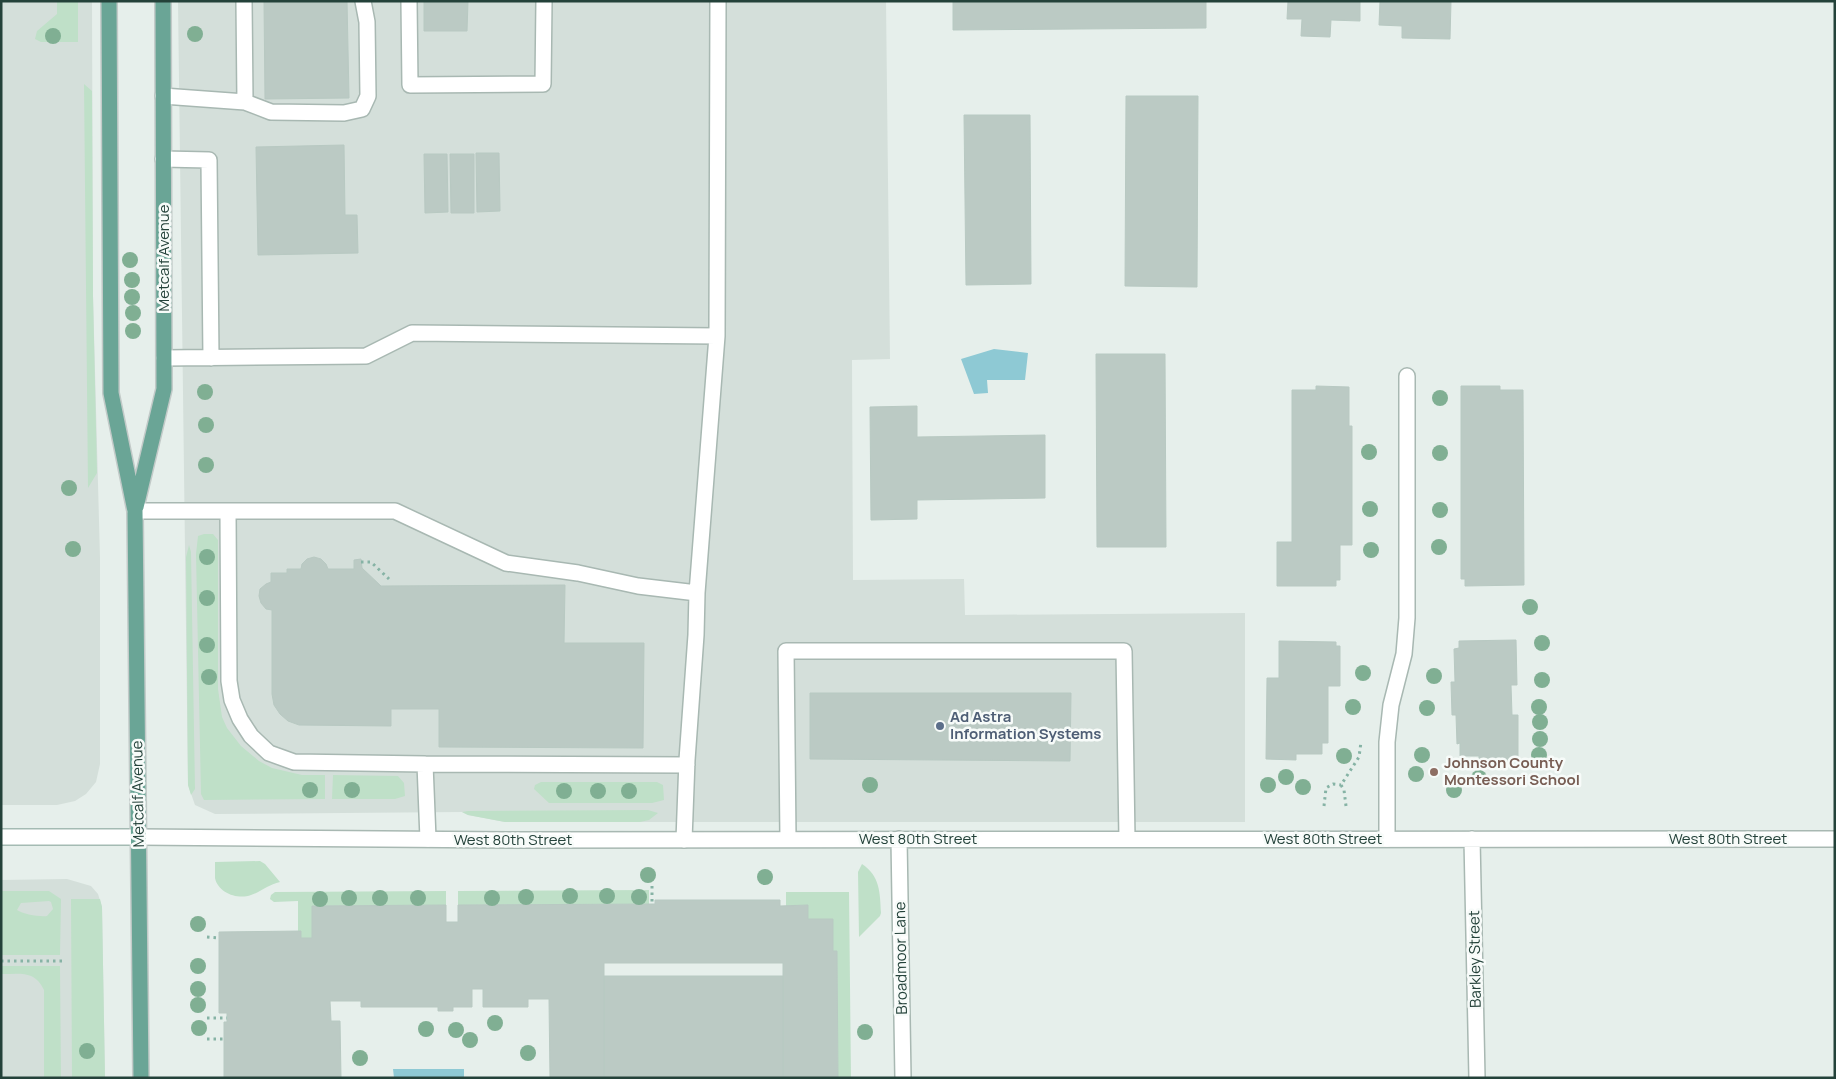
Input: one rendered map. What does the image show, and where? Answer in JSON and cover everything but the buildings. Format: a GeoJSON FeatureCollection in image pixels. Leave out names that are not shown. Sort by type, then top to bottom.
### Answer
{"type":"FeatureCollection","features":[{"type":"Feature","properties":{"kind":"main road","name":"Metcalf Avenue"},"geometry":{"type":"LineString","coordinates":[[109,1],[111,393],[135,511],[141,1078]]}},
{"type":"Feature","properties":{"kind":"main road","name":"Metcalf Avenue"},"geometry":{"type":"LineString","coordinates":[[135,511],[164,388],[163,1]]}},
{"type":"Feature","properties":{"kind":"street"},"geometry":{"type":"LineString","coordinates":[[244,1],[245,102]]}},
{"type":"Feature","properties":{"kind":"street"},"geometry":{"type":"LineString","coordinates":[[163,96],[245,102],[271,112],[344,113],[362,108],[368,96],[367,22],[363,1]]}},
{"type":"Feature","properties":{"kind":"street"},"geometry":{"type":"LineString","coordinates":[[409,1],[410,85],[543,84],[544,1]]}},
{"type":"Feature","properties":{"kind":"street"},"geometry":{"type":"LineString","coordinates":[[684,840],[697,593],[717,336],[718,1]]}},
{"type":"Feature","properties":{"kind":"street"},"geometry":{"type":"LineString","coordinates":[[164,159],[209,160],[210,358]]}},
{"type":"Feature","properties":{"kind":"street"},"geometry":{"type":"LineString","coordinates":[[164,358],[366,356],[412,333],[717,336]]}},
{"type":"Feature","properties":{"kind":"street"},"geometry":{"type":"LineString","coordinates":[[1387,839],[1387,742],[1391,705],[1404,654],[1408,618],[1408,376]]}},
{"type":"Feature","properties":{"kind":"street"},"geometry":{"type":"LineString","coordinates":[[135,511],[395,511],[506,563],[578,573],[638,586],[697,593]]}},
{"type":"Feature","properties":{"kind":"street"},"geometry":{"type":"LineString","coordinates":[[228,511],[229,681],[234,706],[240,719],[251,736],[269,753],[294,762],[687,765]]}},
{"type":"Feature","properties":{"kind":"street"},"geometry":{"type":"LineString","coordinates":[[788,839],[786,651],[1124,651],[1127,839]]}},
{"type":"Feature","properties":{"kind":"street"},"geometry":{"type":"LineString","coordinates":[[425,764],[428,839]]}},
{"type":"Feature","properties":{"kind":"street","name":"West 80th Street"},"geometry":{"type":"LineString","coordinates":[[1,837],[684,840],[1835,839]]}},
{"type":"Feature","properties":{"kind":"street","name":"Broadmoor Lane"},"geometry":{"type":"LineString","coordinates":[[899,839],[903,1078]]}},
{"type":"Feature","properties":{"kind":"street","name":"Barkley Street"},"geometry":{"type":"LineString","coordinates":[[1472,839],[1477,1078]]}},
{"type":"Feature","properties":{"kind":"path"},"geometry":{"type":"LineString","coordinates":[[361,562],[370,562],[389,579]]}},
{"type":"Feature","properties":{"kind":"path"},"geometry":{"type":"LineString","coordinates":[[1341,785],[1359,757],[1361,740]]}},
{"type":"Feature","properties":{"kind":"path"},"geometry":{"type":"LineString","coordinates":[[1324,806],[1326,788],[1333,784],[1341,785]]}},
{"type":"Feature","properties":{"kind":"path"},"geometry":{"type":"LineString","coordinates":[[1341,785],[1344,790],[1346,806]]}},
{"type":"Feature","properties":{"kind":"path"},"geometry":{"type":"LineString","coordinates":[[652,886],[652,904]]}},
{"type":"Feature","properties":{"kind":"path"},"geometry":{"type":"LineString","coordinates":[[207,938],[219,938]]}},
{"type":"Feature","properties":{"kind":"path"},"geometry":{"type":"LineString","coordinates":[[1,960],[66,960]]}},
{"type":"Feature","properties":{"kind":"path"},"geometry":{"type":"LineString","coordinates":[[207,1018],[227,1018]]}},
{"type":"Feature","properties":{"kind":"path"},"geometry":{"type":"LineString","coordinates":[[207,1039],[224,1039]]}},
{"type":"Feature","properties":{"kind":"shaded area"},"geometry":{"type":"Polygon","coordinates":[[[1,1],[92,1],[93,296],[100,558],[100,764],[96,782],[86,794],[75,801],[57,805],[1,805],[1,1]]]}},
{"type":"Feature","properties":{"kind":"shaded area"},"geometry":{"type":"Polygon","coordinates":[[[178,1],[886,1],[890,359],[852,360],[853,580],[964,579],[965,615],[1245,613],[1245,822],[505,822],[468,815],[462,812],[215,814],[195,805],[188,785],[178,1]]]}},
{"type":"Feature","properties":{"kind":"shaded area"},"geometry":{"type":"Polygon","coordinates":[[[67,879],[91,886],[98,894],[102,907],[105,1078],[1,1078],[1,880],[67,879]]]}},
{"type":"Feature","properties":{"kind":"green space"},"geometry":{"type":"Polygon","coordinates":[[[57,1],[78,1],[78,42],[41,42],[35,39],[37,31],[57,14],[57,1]]]}},
{"type":"Feature","properties":{"kind":"green space"},"geometry":{"type":"Polygon","coordinates":[[[84,84],[92,91],[93,296],[97,473],[88,488],[84,84]]]}},
{"type":"Feature","properties":{"kind":"green space"},"geometry":{"type":"Polygon","coordinates":[[[213,534],[218,540],[218,689],[222,717],[227,728],[241,746],[259,761],[272,768],[302,775],[325,775],[325,799],[204,800],[201,794],[196,554],[198,536],[213,534]]]}},
{"type":"Feature","properties":{"kind":"green space"},"geometry":{"type":"Polygon","coordinates":[[[189,545],[191,552],[195,789],[191,795],[188,785],[186,557],[189,545]]]}},
{"type":"Feature","properties":{"kind":"green space"},"geometry":{"type":"Polygon","coordinates":[[[333,775],[398,776],[404,783],[405,796],[395,799],[332,799],[333,775]]]}},
{"type":"Feature","properties":{"kind":"green space"},"geometry":{"type":"Polygon","coordinates":[[[541,782],[657,782],[663,785],[664,800],[652,803],[549,803],[534,789],[535,785],[541,782]]]}},
{"type":"Feature","properties":{"kind":"green space"},"geometry":{"type":"Polygon","coordinates":[[[648,810],[658,813],[649,820],[640,822],[505,822],[468,815],[462,812],[468,811],[648,810]]]}},
{"type":"Feature","properties":{"kind":"green space"},"geometry":{"type":"Polygon","coordinates":[[[260,861],[265,864],[280,882],[272,884],[255,894],[240,897],[224,891],[217,883],[215,878],[215,862],[260,861]]]}},
{"type":"Feature","properties":{"kind":"green space"},"geometry":{"type":"Polygon","coordinates":[[[862,864],[876,879],[881,913],[859,937],[858,872],[862,864]]]}},
{"type":"Feature","properties":{"kind":"green space"},"geometry":{"type":"Polygon","coordinates":[[[649,890],[649,904],[458,905],[458,891],[649,890]]]}},
{"type":"Feature","properties":{"kind":"green space"},"geometry":{"type":"Polygon","coordinates":[[[1,891],[49,891],[61,899],[60,955],[1,955],[1,891]],[[51,902],[21,903],[17,910],[31,915],[47,916],[53,909],[51,902]]]}},
{"type":"Feature","properties":{"kind":"green space"},"geometry":{"type":"Polygon","coordinates":[[[446,891],[446,905],[312,906],[312,938],[301,938],[298,931],[298,901],[274,902],[270,899],[271,895],[275,892],[446,891]]]}},
{"type":"Feature","properties":{"kind":"green space"},"geometry":{"type":"Polygon","coordinates":[[[786,892],[849,892],[851,1078],[838,1078],[837,951],[833,951],[833,919],[808,919],[808,905],[786,906],[786,892]]]}},
{"type":"Feature","properties":{"kind":"green space"},"geometry":{"type":"Polygon","coordinates":[[[71,899],[100,899],[102,907],[105,1078],[72,1078],[71,899]]]}},
{"type":"Feature","properties":{"kind":"green space"},"geometry":{"type":"Polygon","coordinates":[[[1,966],[60,966],[61,1078],[44,1078],[44,990],[36,979],[26,974],[1,974],[1,966]]]}},
{"type":"Feature","properties":{"kind":"water"},"geometry":{"type":"Polygon","coordinates":[[[994,349],[1028,353],[1025,380],[987,380],[988,393],[974,394],[961,359],[994,349]]]}},
{"type":"Feature","properties":{"kind":"water"},"geometry":{"type":"Polygon","coordinates":[[[393,1069],[464,1069],[464,1078],[394,1078],[393,1069]]]}},
{"type":"Feature","properties":{"kind":"place","name":"Ad Astra Information Systems"},"geometry":{"type":"Point","coordinates":[940,726]}},
{"type":"Feature","properties":{"kind":"place","name":"Johnson County Montessori School"},"geometry":{"type":"Point","coordinates":[1434,772]}}]}
